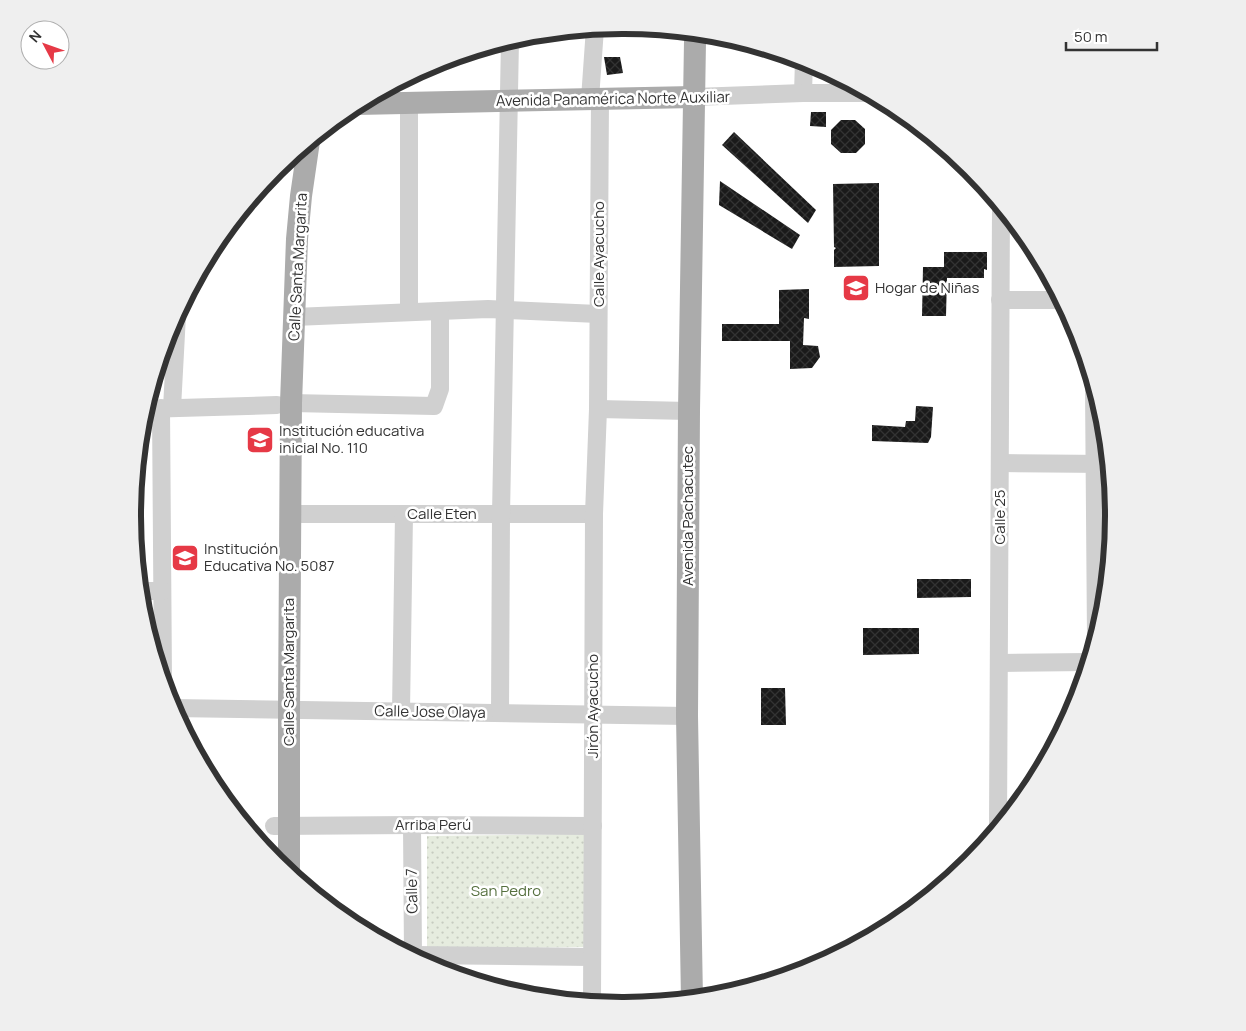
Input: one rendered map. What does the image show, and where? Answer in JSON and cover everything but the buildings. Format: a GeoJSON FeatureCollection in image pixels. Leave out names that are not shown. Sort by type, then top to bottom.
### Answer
{"type":"FeatureCollection","features":[{"type":"Feature","properties":{"kind":"main road","name":"Avenida Pachacutec"},"geometry":{"type":"LineString","coordinates":[[692,992],[687,716],[689,412],[695,40]]}},
{"type":"Feature","properties":{"kind":"main road","name":"Avenida Panamérica Norte Auxiliar"},"geometry":{"type":"LineString","coordinates":[[373,104],[694,97]]}},
{"type":"Feature","properties":{"kind":"main road","name":"Calle Santa Margarita"},"geometry":{"type":"LineString","coordinates":[[282,709],[290,514],[284,404],[294,317],[300,205],[308,151]]}},
{"type":"Feature","properties":{"kind":"main road","name":"Calle Santa Margarita"},"geometry":{"type":"LineString","coordinates":[[287,861],[282,826],[283,235],[291,167]]}},
{"type":"Feature","properties":{"kind":"main road","name":"Calle Santa Margarita"},"geometry":{"type":"LineString","coordinates":[[276,850],[282,826]]}},
{"type":"Feature","properties":{"kind":"street","name":"Calle Ayacucho"},"geometry":{"type":"LineString","coordinates":[[595,35],[598,409]]}},
{"type":"Feature","properties":{"kind":"street"},"geometry":{"type":"LineString","coordinates":[[500,713],[501,514],[510,47]]}},
{"type":"Feature","properties":{"kind":"street"},"geometry":{"type":"LineString","coordinates":[[803,93],[804,69]]}},
{"type":"Feature","properties":{"kind":"street","name":"Avenida Panamérica Norte Auxiliar"},"geometry":{"type":"LineString","coordinates":[[694,97],[855,93]]}},
{"type":"Feature","properties":{"kind":"street"},"geometry":{"type":"LineString","coordinates":[[409,312],[410,103]]}},
{"type":"Feature","properties":{"kind":"street","name":"Calle 25"},"geometry":{"type":"LineString","coordinates":[[998,817],[1001,217]]}},
{"type":"Feature","properties":{"kind":"street"},"geometry":{"type":"LineString","coordinates":[[1000,300],[1054,300]]}},
{"type":"Feature","properties":{"kind":"street"},"geometry":{"type":"LineString","coordinates":[[294,317],[488,309],[598,314]]}},
{"type":"Feature","properties":{"kind":"street"},"geometry":{"type":"LineString","coordinates":[[160,408],[284,404],[434,406],[440,389],[440,311]]}},
{"type":"Feature","properties":{"kind":"street"},"geometry":{"type":"LineString","coordinates":[[163,656],[160,408],[170,352]]}},
{"type":"Feature","properties":{"kind":"street"},"geometry":{"type":"LineString","coordinates":[[598,409],[689,412]]}},
{"type":"Feature","properties":{"kind":"street","name":"Jirón Ayacucho"},"geometry":{"type":"LineString","coordinates":[[592,996],[594,514],[598,409]]}},
{"type":"Feature","properties":{"kind":"street"},"geometry":{"type":"LineString","coordinates":[[1097,596],[1102,464],[1101,451]]}},
{"type":"Feature","properties":{"kind":"street"},"geometry":{"type":"LineString","coordinates":[[1000,463],[1102,464]]}},
{"type":"Feature","properties":{"kind":"street","name":"Calle Eten"},"geometry":{"type":"LineString","coordinates":[[290,514],[594,514]]}},
{"type":"Feature","properties":{"kind":"street"},"geometry":{"type":"LineString","coordinates":[[401,712],[404,514]]}},
{"type":"Feature","properties":{"kind":"street"},"geometry":{"type":"LineString","coordinates":[[148,591],[162,591]]}},
{"type":"Feature","properties":{"kind":"street"},"geometry":{"type":"LineString","coordinates":[[999,663],[1081,662]]}},
{"type":"Feature","properties":{"kind":"street","name":"Calle Jose Olaya"},"geometry":{"type":"LineString","coordinates":[[182,708],[687,716]]}},
{"type":"Feature","properties":{"kind":"street","name":"Calle 7"},"geometry":{"type":"LineString","coordinates":[[412,825],[413,949]]}},
{"type":"Feature","properties":{"kind":"street","name":"Arriba Perú"},"geometry":{"type":"LineString","coordinates":[[282,826],[593,826]]}},
{"type":"Feature","properties":{"kind":"street"},"geometry":{"type":"LineString","coordinates":[[428,956],[592,957]]}},
{"type":"Feature","properties":{"kind":"green space","name":"San Pedro"},"geometry":{"type":"Polygon","coordinates":[[[586,834],[585,947],[427,949],[427,836],[586,834]]]}},
{"type":"Feature","properties":{"kind":"place","name":"Hogar de Niñas"},"geometry":{"type":"Point","coordinates":[856,288]}},
{"type":"Feature","properties":{"kind":"place","name":"Institución educativa inicial No. 110"},"geometry":{"type":"Point","coordinates":[260,440]}},
{"type":"Feature","properties":{"kind":"place","name":"Institución Educativa No. 5087"},"geometry":{"type":"Point","coordinates":[185,558]}}]}
